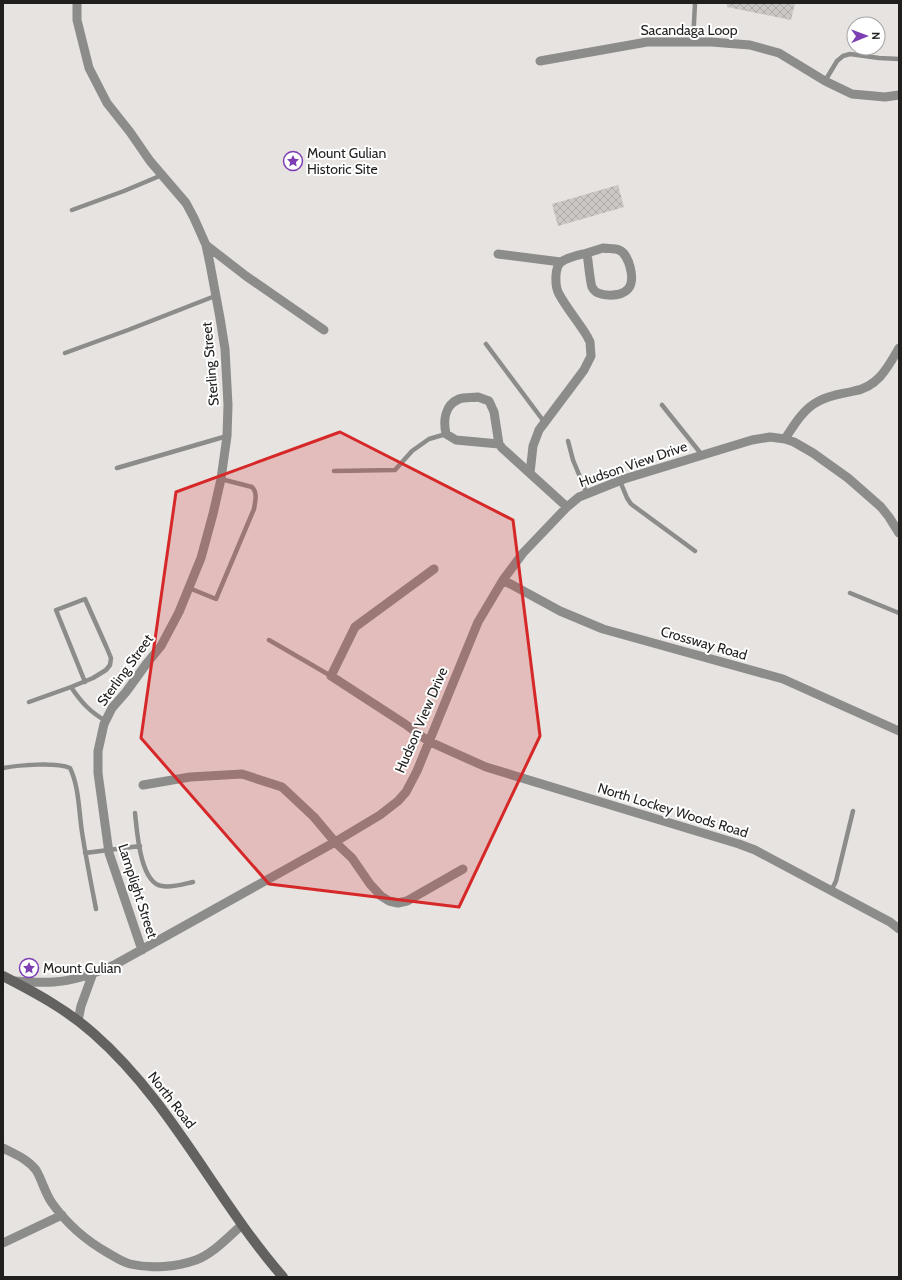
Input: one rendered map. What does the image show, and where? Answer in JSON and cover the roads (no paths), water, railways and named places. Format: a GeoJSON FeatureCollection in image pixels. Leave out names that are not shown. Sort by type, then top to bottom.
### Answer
{"type":"FeatureCollection","features":[{"type":"Feature","properties":{"kind":"main road","name":"North Road"},"geometry":{"type":"LineString","coordinates":[[3,976],[52,1003],[78,1021],[121,1060],[147,1090],[182,1136],[242,1225],[271,1264],[283,1277]]}},
{"type":"Feature","properties":{"kind":"street","name":"Sterling Street"},"geometry":{"type":"LineString","coordinates":[[77,3],[77,20],[89,68],[107,102],[150,161],[186,203],[206,245],[225,349],[228,405],[227,436],[221,479],[201,558],[179,612],[161,646],[112,708],[102,731]]}},
{"type":"Feature","properties":{"kind":"street","name":"Sacandaga Loop"},"geometry":{"type":"LineString","coordinates":[[540,61],[647,42],[710,42],[750,45],[778,53],[825,81],[852,94],[885,97],[899,95]]}},
{"type":"Feature","properties":{"kind":"street"},"geometry":{"type":"LineString","coordinates":[[206,245],[246,276],[324,330]]}},
{"type":"Feature","properties":{"kind":"street"},"geometry":{"type":"LineString","coordinates":[[530,473],[533,446],[539,430],[584,370],[591,356],[590,342],[587,336],[558,293],[556,274],[557,268],[561,262],[567,259],[603,248],[618,250],[623,252],[631,269],[631,283],[628,289],[620,294],[603,295],[598,293],[592,287],[588,253]]}},
{"type":"Feature","properties":{"kind":"street"},"geometry":{"type":"LineString","coordinates":[[498,254],[561,262]]}},
{"type":"Feature","properties":{"kind":"street"},"geometry":{"type":"LineString","coordinates":[[784,440],[805,411],[818,401],[834,395],[869,387],[876,382],[887,369],[899,348]]}},
{"type":"Feature","properties":{"kind":"street"},"geometry":{"type":"LineString","coordinates":[[499,444],[456,440],[446,434],[444,427],[448,408],[451,404],[461,399],[478,397],[489,401],[494,412],[499,444],[567,507]]}},
{"type":"Feature","properties":{"kind":"street","name":"Hudson View Drive"},"geometry":{"type":"LineString","coordinates":[[142,950],[335,842],[380,815],[398,801],[406,792],[416,772],[478,622],[503,580],[524,553],[567,507],[579,497],[620,481],[702,455],[752,440],[770,437],[794,442],[813,453],[848,478],[881,507],[899,533]]}},
{"type":"Feature","properties":{"kind":"street"},"geometry":{"type":"LineString","coordinates":[[331,676],[355,627],[434,569]]}},
{"type":"Feature","properties":{"kind":"street","name":"Crossway Road"},"geometry":{"type":"LineString","coordinates":[[503,580],[560,611],[603,629],[783,680],[899,731]]}},
{"type":"Feature","properties":{"kind":"street","name":"North Lockey Woods Road"},"geometry":{"type":"LineString","coordinates":[[331,676],[405,724],[428,741],[486,767],[755,850],[890,922],[898,928]]}},
{"type":"Feature","properties":{"kind":"street","name":"Lamplight Street"},"geometry":{"type":"LineString","coordinates":[[14,981],[56,982],[77,978],[116,964],[142,950],[109,851],[98,774],[98,751],[102,731]]}},
{"type":"Feature","properties":{"kind":"street"},"geometry":{"type":"LineString","coordinates":[[143,785],[190,777],[242,774],[282,787],[314,817],[335,842],[352,858],[370,884],[381,896],[393,902],[398,903],[407,901],[463,869]]}},
{"type":"Feature","properties":{"kind":"street"},"geometry":{"type":"LineString","coordinates":[[78,1021],[81,1006],[93,973]]}},
{"type":"Feature","properties":{"kind":"street"},"geometry":{"type":"LineString","coordinates":[[3,1148],[24,1159],[35,1169],[51,1202],[77,1233],[92,1244],[130,1264],[152,1267],[180,1265],[198,1259],[215,1248],[242,1225]]}},
{"type":"Feature","properties":{"kind":"street"},"geometry":{"type":"LineString","coordinates":[[3,1243],[62,1215]]}},
{"type":"Feature","properties":{"kind":"lane"},"geometry":{"type":"LineString","coordinates":[[693,42],[695,3]]}},
{"type":"Feature","properties":{"kind":"lane"},"geometry":{"type":"LineString","coordinates":[[825,81],[837,62],[843,56],[850,54],[899,59]]}},
{"type":"Feature","properties":{"kind":"lane"},"geometry":{"type":"LineString","coordinates":[[72,210],[162,175]]}},
{"type":"Feature","properties":{"kind":"lane"},"geometry":{"type":"LineString","coordinates":[[65,353],[216,296]]}},
{"type":"Feature","properties":{"kind":"lane"},"geometry":{"type":"LineString","coordinates":[[486,344],[545,423]]}},
{"type":"Feature","properties":{"kind":"lane"},"geometry":{"type":"LineString","coordinates":[[662,405],[702,455]]}},
{"type":"Feature","properties":{"kind":"lane"},"geometry":{"type":"LineString","coordinates":[[334,471],[395,470],[412,451],[429,439],[446,434]]}},
{"type":"Feature","properties":{"kind":"lane"},"geometry":{"type":"LineString","coordinates":[[117,468],[227,436]]}},
{"type":"Feature","properties":{"kind":"lane"},"geometry":{"type":"LineString","coordinates":[[568,441],[573,460],[586,494]]}},
{"type":"Feature","properties":{"kind":"lane"},"geometry":{"type":"LineString","coordinates":[[189,588],[216,600],[240,546],[254,509],[256,495],[255,490],[252,487],[221,479]]}},
{"type":"Feature","properties":{"kind":"lane"},"geometry":{"type":"LineString","coordinates":[[620,481],[631,504],[695,550]]}},
{"type":"Feature","properties":{"kind":"lane"},"geometry":{"type":"LineString","coordinates":[[850,593],[899,613]]}},
{"type":"Feature","properties":{"kind":"lane"},"geometry":{"type":"LineString","coordinates":[[29,702],[85,682],[94,678],[106,670],[110,664],[110,658],[85,599],[56,610],[85,682]]}},
{"type":"Feature","properties":{"kind":"lane"},"geometry":{"type":"LineString","coordinates":[[269,640],[331,676]]}},
{"type":"Feature","properties":{"kind":"lane"},"geometry":{"type":"LineString","coordinates":[[71,687],[94,715],[106,721]]}},
{"type":"Feature","properties":{"kind":"lane"},"geometry":{"type":"LineString","coordinates":[[3,768],[48,765],[61,765],[70,768],[73,774],[76,789],[85,853],[96,909]]}},
{"type":"Feature","properties":{"kind":"lane"},"geometry":{"type":"LineString","coordinates":[[831,891],[836,881],[853,811]]}},
{"type":"Feature","properties":{"kind":"lane"},"geometry":{"type":"LineString","coordinates":[[135,814],[145,868],[152,882],[162,886],[193,882]]}},
{"type":"Feature","properties":{"kind":"lane"},"geometry":{"type":"LineString","coordinates":[[85,853],[140,846]]}},
{"type":"Feature","properties":{"kind":"place","name":"Mount Gulian Historic Site"},"geometry":{"type":"Point","coordinates":[293,161]}},
{"type":"Feature","properties":{"kind":"place","name":"Mount Culian"},"geometry":{"type":"Point","coordinates":[29,968]}}]}
